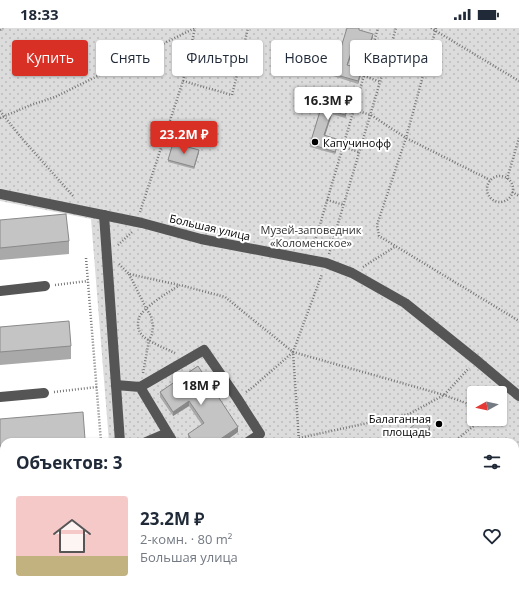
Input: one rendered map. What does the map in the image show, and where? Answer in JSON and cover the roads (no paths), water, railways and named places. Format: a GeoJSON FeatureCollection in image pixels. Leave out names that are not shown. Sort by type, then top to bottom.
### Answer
{"type":"FeatureCollection","features":[{"type":"Feature","properties":{"kind":"street","name":"Большая улица"},"geometry":{"type":"LineString","coordinates":[[0,194],[140,222],[201,239],[326,263],[352,273],[405,303],[519,396]]}},
{"type":"Feature","properties":{"kind":"street"},"geometry":{"type":"LineString","coordinates":[[104,215],[108,254],[120,438]]}},
{"type":"Feature","properties":{"kind":"street"},"geometry":{"type":"LineString","coordinates":[[0,290],[45,286]]}},
{"type":"Feature","properties":{"kind":"street"},"geometry":{"type":"LineString","coordinates":[[116,385],[140,387],[204,350],[260,434],[254,438]]}},
{"type":"Feature","properties":{"kind":"street"},"geometry":{"type":"LineString","coordinates":[[140,387],[170,438]]}},
{"type":"Feature","properties":{"kind":"street"},"geometry":{"type":"LineString","coordinates":[[0,397],[44,393]]}},
{"type":"Feature","properties":{"kind":"place","name":"Капучинофф"},"geometry":{"type":"Point","coordinates":[315,142]}},
{"type":"Feature","properties":{"kind":"place","name":"Балаганная площадь"},"geometry":{"type":"Point","coordinates":[439,424]}},
{"type":"Feature","properties":{"kind":"park label","name":"Музей-заповедник «Коломенское»"},"geometry":{"type":"Point","coordinates":[311,235]}}]}
